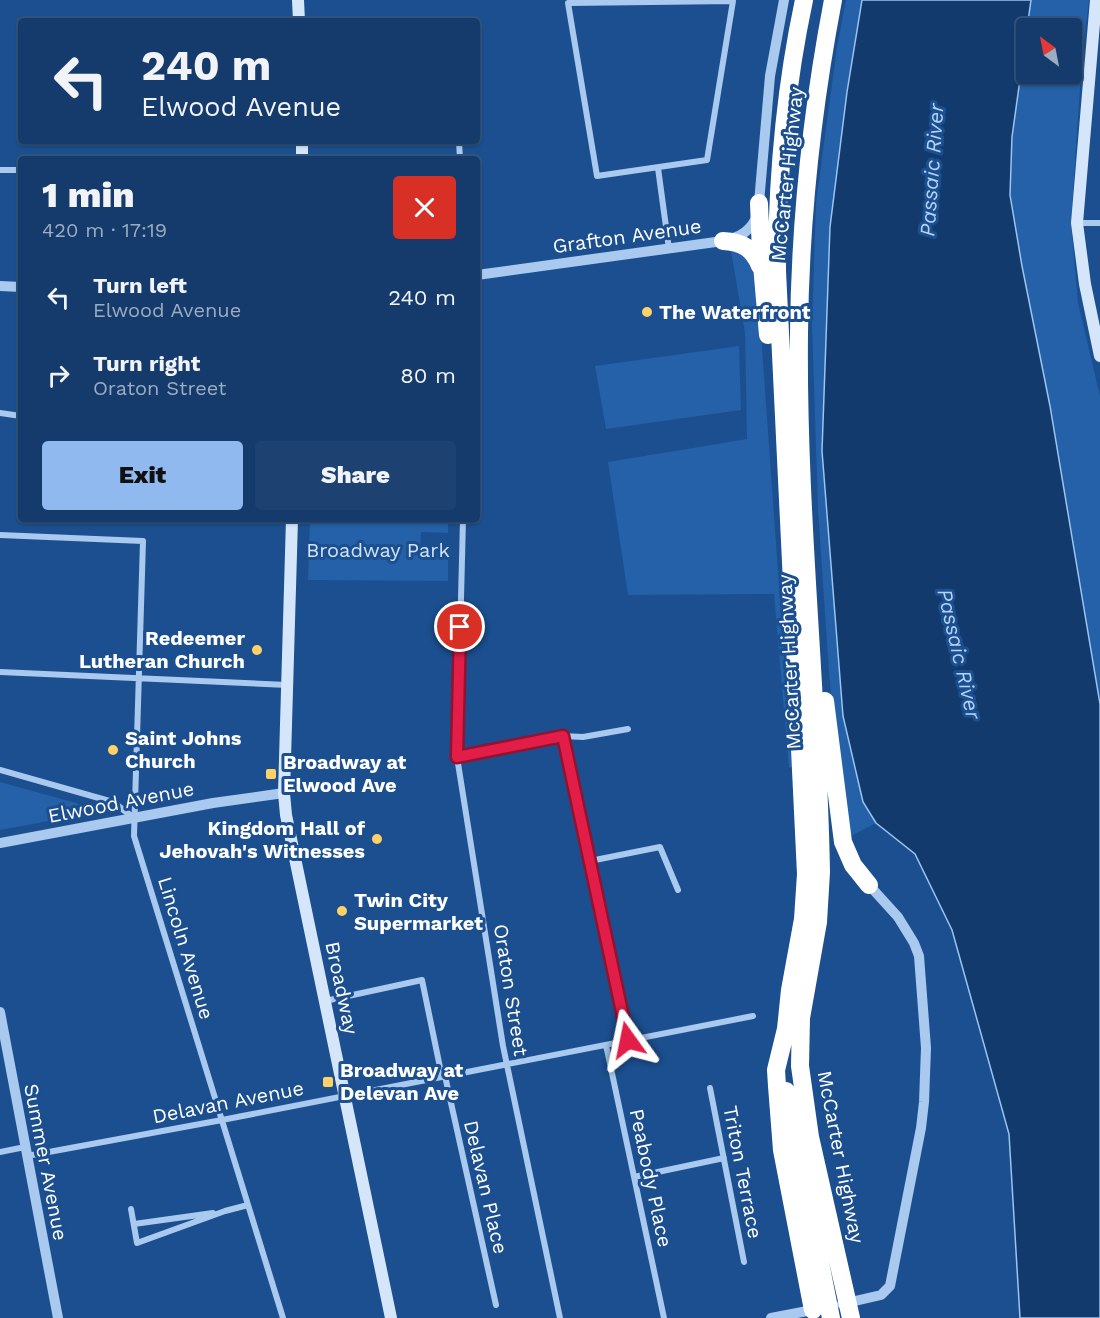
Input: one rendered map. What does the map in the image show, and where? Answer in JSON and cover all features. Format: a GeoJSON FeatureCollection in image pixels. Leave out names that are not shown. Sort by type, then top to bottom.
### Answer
{"type":"FeatureCollection","features":[{"type":"Feature","properties":{"kind":"highway"},"geometry":{"type":"LineString","coordinates":[[804,0],[794,50],[786,114],[777,229],[779,334],[806,874],[803,919],[790,990],[786,1029],[776,1070],[780,1142],[814,1314]]}},
{"type":"Feature","properties":{"kind":"highway","name":"McCarter Highway"},"geometry":{"type":"LineString","coordinates":[[833,0],[814,116],[802,241],[799,375],[821,872],[818,922],[801,1018],[800,1066],[810,1137],[851,1318]]}},
{"type":"Feature","properties":{"kind":"highway"},"geometry":{"type":"LineString","coordinates":[[759,202],[762,274],[771,368],[787,490]]}},
{"type":"Feature","properties":{"kind":"highway"},"geometry":{"type":"LineString","coordinates":[[723,241],[748,247],[758,260],[762,274]]}},
{"type":"Feature","properties":{"kind":"highway"},"geometry":{"type":"LineString","coordinates":[[804,506],[841,830],[847,854],[869,885]]}},
{"type":"Feature","properties":{"kind":"highway","name":"McCarter Highway"},"geometry":{"type":"LineString","coordinates":[[786,1029],[786,1094],[831,1318]]}},
{"type":"Feature","properties":{"kind":"main road"},"geometry":{"type":"LineString","coordinates":[[298,0],[298,18]]}},
{"type":"Feature","properties":{"kind":"main road"},"geometry":{"type":"LineString","coordinates":[[1096,0],[1077,223],[1085,284],[1100,356]]}},
{"type":"Feature","properties":{"kind":"main road","name":"Broadway"},"geometry":{"type":"LineString","coordinates":[[292,522],[284,793],[286,815],[391,1318]]}},
{"type":"Feature","properties":{"kind":"street","name":"McCarter Highway"},"geometry":{"type":"LineString","coordinates":[[759,202],[770,76],[784,0]]}},
{"type":"Feature","properties":{"kind":"street"},"geometry":{"type":"LineString","coordinates":[[733,1],[707,160],[658,168],[597,176],[568,3],[733,1]]}},
{"type":"Feature","properties":{"kind":"street"},"geometry":{"type":"LineString","coordinates":[[658,168],[669,249]]}},
{"type":"Feature","properties":{"kind":"street"},"geometry":{"type":"LineString","coordinates":[[0,170],[18,170]]}},
{"type":"Feature","properties":{"kind":"street","name":"Grafton Avenue"},"geometry":{"type":"LineString","coordinates":[[480,275],[723,241],[750,230],[758,214],[759,202]]}},
{"type":"Feature","properties":{"kind":"street"},"geometry":{"type":"LineString","coordinates":[[1077,223],[1100,223]]}},
{"type":"Feature","properties":{"kind":"street"},"geometry":{"type":"LineString","coordinates":[[0,286],[18,287]]}},
{"type":"Feature","properties":{"kind":"street"},"geometry":{"type":"LineString","coordinates":[[0,413],[18,416]]}},
{"type":"Feature","properties":{"kind":"street","name":"Oraton Street"},"geometry":{"type":"LineString","coordinates":[[463,522],[457,757],[506,1064],[560,1318]]}},
{"type":"Feature","properties":{"kind":"street","name":"Lincoln Avenue"},"geometry":{"type":"LineString","coordinates":[[0,535],[142,541],[135,842],[283,1318]]}},
{"type":"Feature","properties":{"kind":"street"},"geometry":{"type":"LineString","coordinates":[[0,672],[288,685]]}},
{"type":"Feature","properties":{"kind":"street"},"geometry":{"type":"LineString","coordinates":[[457,757],[563,736],[583,737],[628,729]]}},
{"type":"Feature","properties":{"kind":"street"},"geometry":{"type":"LineString","coordinates":[[563,736],[628,1040]]}},
{"type":"Feature","properties":{"kind":"street"},"geometry":{"type":"LineString","coordinates":[[0,770],[113,802],[134,818]]}},
{"type":"Feature","properties":{"kind":"street","name":"Elwood Avenue"},"geometry":{"type":"LineString","coordinates":[[0,843],[284,793]]}},
{"type":"Feature","properties":{"kind":"street"},"geometry":{"type":"LineString","coordinates":[[590,861],[660,847],[678,890]]}},
{"type":"Feature","properties":{"kind":"street"},"geometry":{"type":"LineString","coordinates":[[771,1318],[814,1314],[877,1297],[885,1293],[891,1283],[921,1128],[926,1048],[921,971],[916,950],[898,917],[869,885]]}},
{"type":"Feature","properties":{"kind":"street","name":"Delavan Place"},"geometry":{"type":"LineString","coordinates":[[324,1001],[422,980],[496,1305]]}},
{"type":"Feature","properties":{"kind":"street","name":"Summer Avenue"},"geometry":{"type":"LineString","coordinates":[[0,1012],[58,1318]]}},
{"type":"Feature","properties":{"kind":"street","name":"Delavan Avenue"},"geometry":{"type":"LineString","coordinates":[[0,1152],[26,1151],[222,1120],[753,1016]]}},
{"type":"Feature","properties":{"kind":"street","name":"Peabody Place"},"geometry":{"type":"LineString","coordinates":[[606,1045],[664,1318]]}},
{"type":"Feature","properties":{"kind":"street","name":"Triton Terrace"},"geometry":{"type":"LineString","coordinates":[[710,1088],[744,1262]]}},
{"type":"Feature","properties":{"kind":"street"},"geometry":{"type":"LineString","coordinates":[[634,1177],[724,1158]]}},
{"type":"Feature","properties":{"kind":"street"},"geometry":{"type":"LineString","coordinates":[[131,1209],[137,1243],[248,1205]]}},
{"type":"Feature","properties":{"kind":"street"},"geometry":{"type":"LineString","coordinates":[[134,1224],[225,1211]]}},
{"type":"Feature","properties":{"kind":"green space"},"geometry":{"type":"Polygon","coordinates":[[[846,0],[862,0],[847,92],[830,227],[822,451],[843,716],[863,802],[876,823],[849,837],[838,768],[829,672],[818,510],[812,324],[816,203],[837,47],[846,0]]]}},
{"type":"Feature","properties":{"kind":"green space"},"geometry":{"type":"Polygon","coordinates":[[[1031,0],[1089,0],[1082,57],[1082,18],[1028,18],[1031,0]]]}},
{"type":"Feature","properties":{"kind":"green space"},"geometry":{"type":"Polygon","coordinates":[[[1019,84],[1080,84],[1071,224],[1078,303],[1100,396],[1100,704],[1050,406],[1010,195],[1012,137],[1019,84]]]}},
{"type":"Feature","properties":{"kind":"green space"},"geometry":{"type":"Polygon","coordinates":[[[742,250],[757,278],[792,767],[789,768],[774,594],[628,595],[608,462],[747,439],[745,333],[731,251],[742,250]]]}},
{"type":"Feature","properties":{"kind":"green space"},"geometry":{"type":"Polygon","coordinates":[[[739,346],[741,410],[606,429],[595,366],[739,346]]]}},
{"type":"Feature","properties":{"kind":"green space","name":"Broadway Park"},"geometry":{"type":"Polygon","coordinates":[[[310,522],[448,522],[448,533],[421,532],[420,551],[448,552],[448,581],[308,580],[310,522]]]}},
{"type":"Feature","properties":{"kind":"green space"},"geometry":{"type":"Polygon","coordinates":[[[0,782],[94,808],[103,811],[0,830],[0,782]]]}},
{"type":"Feature","properties":{"kind":"water","name":"Passaic River"},"geometry":{"type":"Polygon","coordinates":[[[862,0],[1031,0],[1029,18],[1016,18],[1016,84],[1019,84],[1012,137],[1010,195],[1050,406],[1100,704],[1100,1318],[1020,1318],[1009,1134],[952,930],[915,854],[876,823],[863,802],[843,716],[822,451],[830,227],[847,92],[862,0]]]}},
{"type":"Feature","properties":{"kind":"place","name":"The Waterfront"},"geometry":{"type":"Point","coordinates":[647,312]}},
{"type":"Feature","properties":{"kind":"place","name":"Redeemer Lutheran Church"},"geometry":{"type":"Point","coordinates":[257,650]}},
{"type":"Feature","properties":{"kind":"place","name":"Saint Johns Church"},"geometry":{"type":"Point","coordinates":[113,750]}},
{"type":"Feature","properties":{"kind":"place","name":"Broadway at Elwood Ave"},"geometry":{"type":"Point","coordinates":[271,774]}},
{"type":"Feature","properties":{"kind":"place","name":"Kingdom Hall of Jehovah's Witnesses"},"geometry":{"type":"Point","coordinates":[377,839]}},
{"type":"Feature","properties":{"kind":"place","name":"Twin City Supermarket"},"geometry":{"type":"Point","coordinates":[342,911]}},
{"type":"Feature","properties":{"kind":"place","name":"Broadway at Delevan Ave"},"geometry":{"type":"Point","coordinates":[328,1082]}},
{"type":"Feature","properties":{"kind":"route"},"geometry":{"type":"LineString","coordinates":[[460,627],[457,757],[563,736],[628,1040]]}}]}
